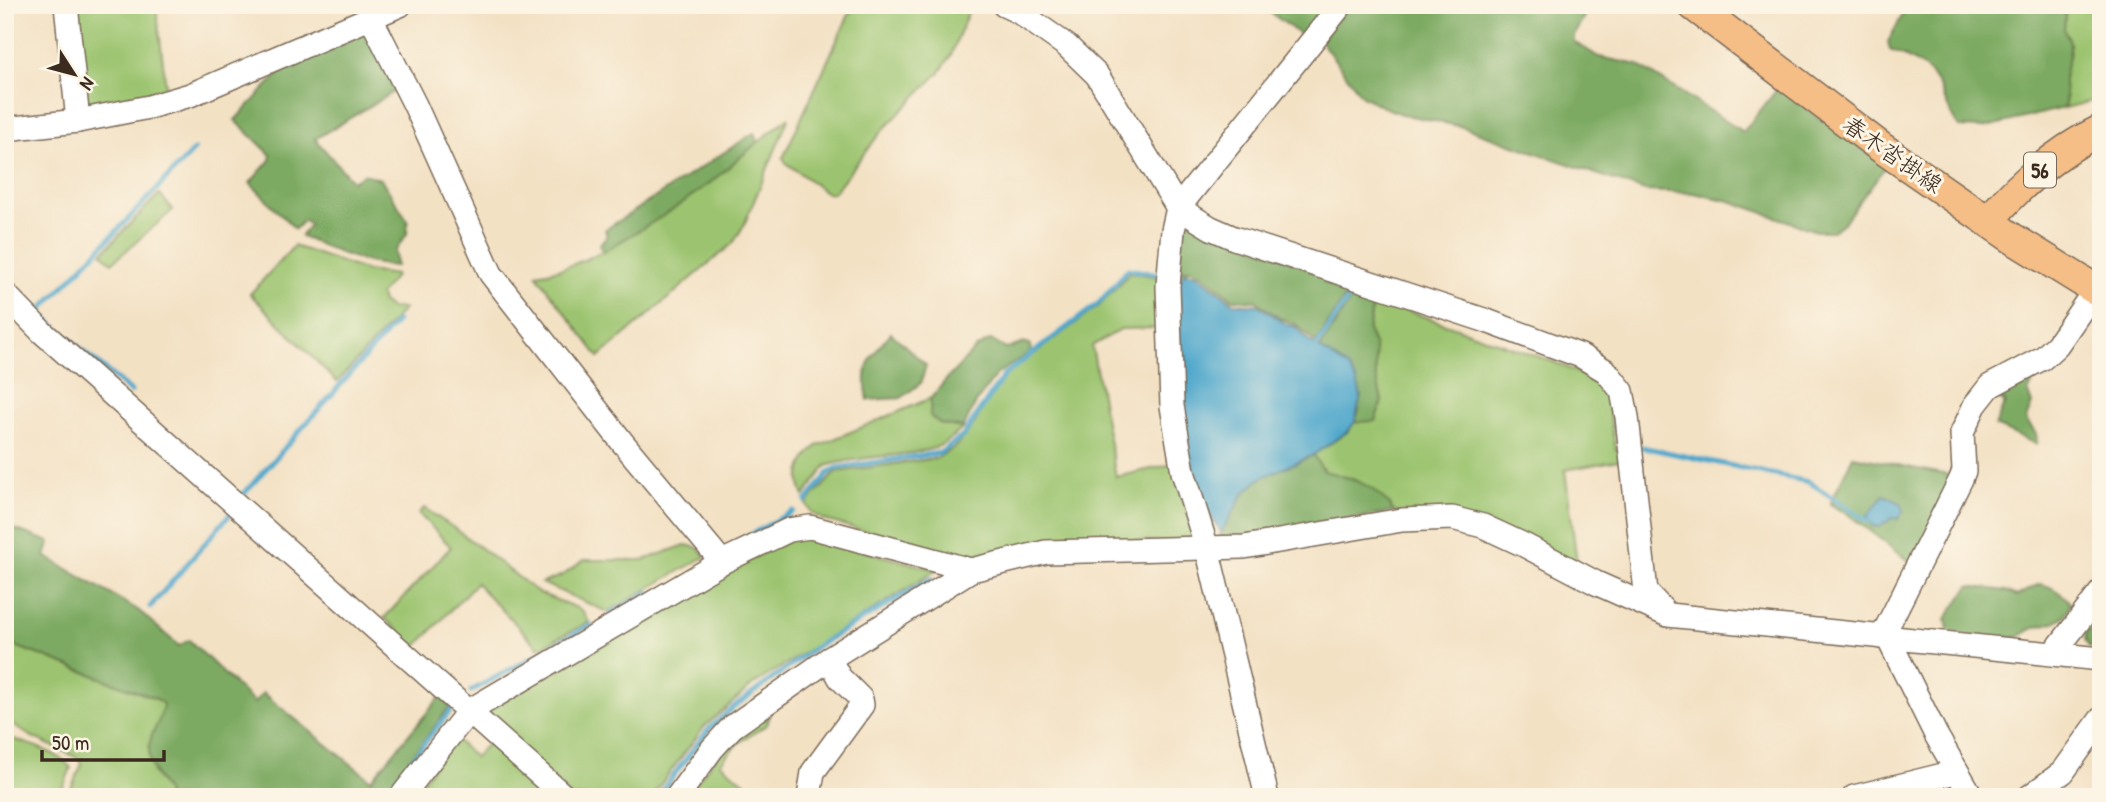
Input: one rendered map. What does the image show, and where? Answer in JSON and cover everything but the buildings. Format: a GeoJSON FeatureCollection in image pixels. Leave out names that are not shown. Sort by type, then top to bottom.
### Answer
{"type":"FeatureCollection","features":[{"type":"Feature","properties":{"kind":"main road","name":"春木沓掛線"},"geometry":{"type":"LineString","coordinates":[[1693,5],[1879,146],[2098,292]]}},
{"type":"Feature","properties":{"kind":"main road","name":"56"},"geometry":{"type":"LineString","coordinates":[[1993,224],[2008,197],[2047,164],[2101,130]]}},
{"type":"Feature","properties":{"kind":"main road","name":"56"},"geometry":{"type":"LineString","coordinates":[[1993,224],[2057,170],[2101,143]]}},
{"type":"Feature","properties":{"kind":"street"},"geometry":{"type":"LineString","coordinates":[[66,5],[78,121]]}},
{"type":"Feature","properties":{"kind":"street"},"geometry":{"type":"LineString","coordinates":[[5,130],[78,121],[149,107],[190,95],[400,5]]}},
{"type":"Feature","properties":{"kind":"street"},"geometry":{"type":"LineString","coordinates":[[1004,5],[1019,12],[1067,46],[1097,75],[1178,208],[1234,238],[1496,325],[1581,356],[1606,371],[1622,391],[1627,418],[1646,592],[1668,615]]}},
{"type":"Feature","properties":{"kind":"street"},"geometry":{"type":"LineString","coordinates":[[1267,797],[1208,548],[1183,472],[1172,406],[1168,286],[1173,230],[1178,208],[1341,5]]}},
{"type":"Feature","properties":{"kind":"street"},"geometry":{"type":"LineString","coordinates":[[370,16],[415,105],[494,278],[623,443],[722,562]]}},
{"type":"Feature","properties":{"kind":"street"},"geometry":{"type":"LineString","coordinates":[[1885,637],[1961,479],[1964,471],[1962,433],[1975,405],[1990,386],[2043,358],[2057,345],[2098,292]]}},
{"type":"Feature","properties":{"kind":"street"},"geometry":{"type":"LineString","coordinates":[[5,294],[42,332],[565,797]]}},
{"type":"Feature","properties":{"kind":"street"},"geometry":{"type":"LineString","coordinates":[[677,797],[712,749],[732,727],[829,659],[971,570],[1046,552],[1244,547],[1402,520],[1452,518],[1483,526],[1596,583],[1668,615],[2101,659]]}},
{"type":"Feature","properties":{"kind":"street"},"geometry":{"type":"LineString","coordinates":[[401,797],[469,711],[722,562],[789,530],[810,527],[971,570]]}},
{"type":"Feature","properties":{"kind":"street"},"geometry":{"type":"LineString","coordinates":[[2054,653],[2101,592]]}},
{"type":"Feature","properties":{"kind":"street"},"geometry":{"type":"LineString","coordinates":[[1885,637],[1955,772],[1972,797]]}},
{"type":"Feature","properties":{"kind":"street"},"geometry":{"type":"LineString","coordinates":[[809,797],[813,772],[862,705],[861,699],[840,678],[829,659]]}},
{"type":"Feature","properties":{"kind":"street"},"geometry":{"type":"LineString","coordinates":[[2029,797],[2063,772],[2101,719]]}},
{"type":"Feature","properties":{"kind":"street"},"geometry":{"type":"LineString","coordinates":[[1854,797],[1955,772]]}},
{"type":"Feature","properties":{"kind":"green space"},"geometry":{"type":"Polygon","coordinates":[[[72,5],[156,5],[167,96],[86,115],[72,5]]]}},
{"type":"Feature","properties":{"kind":"green space"},"geometry":{"type":"Polygon","coordinates":[[[869,5],[971,5],[951,55],[941,71],[881,132],[833,193],[827,193],[783,158],[852,8],[869,5]]]}},
{"type":"Feature","properties":{"kind":"green space"},"geometry":{"type":"Polygon","coordinates":[[[1260,5],[1335,5],[1306,39],[1260,5]]]}},
{"type":"Feature","properties":{"kind":"green space"},"geometry":{"type":"Polygon","coordinates":[[[1349,5],[1590,5],[1574,35],[1574,42],[1599,57],[1638,65],[1743,132],[1778,88],[1886,166],[1844,222],[1833,231],[1816,231],[1730,201],[1694,193],[1645,191],[1463,127],[1401,114],[1362,96],[1320,40],[1349,5]]]}},
{"type":"Feature","properties":{"kind":"green space"},"geometry":{"type":"Polygon","coordinates":[[[1908,5],[2066,5],[2064,30],[2070,49],[2064,80],[2064,108],[1983,128],[1959,127],[1930,73],[1890,50],[1888,42],[1908,5]]]}},
{"type":"Feature","properties":{"kind":"green space"},"geometry":{"type":"Polygon","coordinates":[[[2066,5],[2101,5],[2101,99],[2064,108],[2064,80],[2070,49],[2064,30],[2066,5]]]}},
{"type":"Feature","properties":{"kind":"green space"},"geometry":{"type":"Polygon","coordinates":[[[367,26],[402,87],[315,139],[352,181],[364,174],[381,179],[408,221],[407,234],[395,251],[396,266],[359,259],[301,236],[310,225],[304,220],[295,229],[250,183],[270,160],[271,155],[235,120],[293,59],[367,26]]]}},
{"type":"Feature","properties":{"kind":"green space"},"geometry":{"type":"Polygon","coordinates":[[[789,117],[744,225],[733,243],[599,357],[536,274],[587,259],[655,220],[695,192],[789,117]]]}},
{"type":"Feature","properties":{"kind":"green space"},"geometry":{"type":"Polygon","coordinates":[[[754,133],[758,142],[710,183],[671,211],[603,252],[599,245],[607,236],[605,230],[754,133]]]}},
{"type":"Feature","properties":{"kind":"green space"},"geometry":{"type":"Polygon","coordinates":[[[159,194],[173,210],[112,263],[102,253],[159,194]]]}},
{"type":"Feature","properties":{"kind":"green space"},"geometry":{"type":"Polygon","coordinates":[[[1182,218],[1353,284],[1316,343],[1297,325],[1280,318],[1256,301],[1233,299],[1199,272],[1191,269],[1179,274],[1182,218]]]}},
{"type":"Feature","properties":{"kind":"green space"},"geometry":{"type":"Polygon","coordinates":[[[294,246],[367,271],[396,275],[380,295],[382,302],[390,308],[404,309],[337,382],[250,294],[294,246]]]}},
{"type":"Feature","properties":{"kind":"green space"},"geometry":{"type":"Polygon","coordinates":[[[1130,272],[1164,278],[1164,328],[1121,329],[1092,346],[1116,477],[1173,464],[1194,535],[1186,542],[1064,540],[988,556],[960,557],[824,520],[812,513],[806,504],[836,472],[937,458],[955,447],[975,423],[1005,376],[1100,305],[1130,272]]]}},
{"type":"Feature","properties":{"kind":"green space"},"geometry":{"type":"Polygon","coordinates":[[[1356,291],[1374,299],[1368,331],[1375,347],[1376,376],[1382,401],[1375,421],[1355,422],[1359,410],[1320,348],[1356,291]]]}},
{"type":"Feature","properties":{"kind":"green space"},"geometry":{"type":"Polygon","coordinates":[[[1374,299],[1554,362],[1591,378],[1601,386],[1606,396],[1616,450],[1624,450],[1625,459],[1565,470],[1577,562],[1394,512],[1357,480],[1324,471],[1313,455],[1347,432],[1355,422],[1375,420],[1382,401],[1376,376],[1375,347],[1368,331],[1374,299]]]}},
{"type":"Feature","properties":{"kind":"green space"},"geometry":{"type":"Polygon","coordinates":[[[891,333],[926,365],[921,383],[901,398],[868,400],[866,379],[869,363],[891,333]]]}},
{"type":"Feature","properties":{"kind":"green space"},"geometry":{"type":"Polygon","coordinates":[[[991,340],[1006,349],[1025,343],[1030,345],[1031,352],[997,374],[977,401],[963,428],[940,424],[930,416],[931,398],[976,348],[991,340]]]}},
{"type":"Feature","properties":{"kind":"green space"},"geometry":{"type":"Polygon","coordinates":[[[2032,376],[2033,382],[2028,393],[2032,404],[2026,419],[2035,433],[2036,444],[1995,426],[2005,402],[1989,395],[2032,376]]]}},
{"type":"Feature","properties":{"kind":"green space"},"geometry":{"type":"Polygon","coordinates":[[[931,398],[931,416],[940,424],[963,428],[940,446],[931,449],[826,466],[804,496],[800,482],[801,469],[817,446],[931,398]]]}},
{"type":"Feature","properties":{"kind":"green space"},"geometry":{"type":"Polygon","coordinates":[[[1313,455],[1324,471],[1364,484],[1380,495],[1394,512],[1219,540],[1232,510],[1254,484],[1272,472],[1313,455]]]}},
{"type":"Feature","properties":{"kind":"green space"},"geometry":{"type":"Polygon","coordinates":[[[1853,456],[1958,477],[1915,566],[1849,515],[1830,504],[1853,456]]]}},
{"type":"Feature","properties":{"kind":"green space"},"geometry":{"type":"Polygon","coordinates":[[[424,508],[539,593],[583,612],[589,622],[539,648],[476,583],[416,647],[384,618],[451,547],[419,514],[424,508]]]}},
{"type":"Feature","properties":{"kind":"green space"},"geometry":{"type":"Polygon","coordinates":[[[9,527],[50,542],[45,556],[138,610],[179,646],[189,640],[254,703],[263,693],[371,780],[440,697],[450,706],[381,797],[166,797],[167,793],[152,766],[149,751],[163,704],[157,699],[5,642],[5,531],[9,527]]]}},
{"type":"Feature","properties":{"kind":"green space"},"geometry":{"type":"Polygon","coordinates":[[[809,537],[937,570],[754,684],[705,726],[651,797],[571,797],[484,712],[743,563],[791,539],[809,537]]]}},
{"type":"Feature","properties":{"kind":"green space"},"geometry":{"type":"Polygon","coordinates":[[[685,545],[696,547],[706,556],[607,612],[542,583],[563,575],[584,560],[644,560],[685,545]]]}},
{"type":"Feature","properties":{"kind":"green space"},"geometry":{"type":"Polygon","coordinates":[[[2039,584],[2056,590],[2070,603],[2064,616],[2056,622],[2011,639],[1983,638],[1948,629],[1946,619],[1970,586],[2006,591],[2017,596],[2039,584]]]}},
{"type":"Feature","properties":{"kind":"green space"},"geometry":{"type":"Polygon","coordinates":[[[2101,618],[2101,649],[2089,647],[2085,640],[2086,632],[2101,618]]]}},
{"type":"Feature","properties":{"kind":"green space"},"geometry":{"type":"Polygon","coordinates":[[[5,642],[157,699],[164,704],[162,717],[151,736],[153,772],[167,793],[166,797],[67,797],[82,764],[78,758],[30,736],[5,719],[5,642]]]}},
{"type":"Feature","properties":{"kind":"green space"},"geometry":{"type":"Polygon","coordinates":[[[772,705],[766,725],[737,744],[720,763],[760,794],[759,797],[684,797],[740,728],[772,705]]]}},
{"type":"Feature","properties":{"kind":"green space"},"geometry":{"type":"Polygon","coordinates":[[[5,738],[44,750],[66,762],[71,768],[59,797],[5,797],[5,738]]]}},
{"type":"Feature","properties":{"kind":"green space"},"geometry":{"type":"Polygon","coordinates":[[[455,739],[475,757],[491,740],[554,797],[410,797],[455,739]]]}},
{"type":"Feature","properties":{"kind":"water"},"geometry":{"type":"Polygon","coordinates":[[[1185,272],[1197,274],[1234,303],[1258,305],[1286,324],[1296,327],[1309,341],[1349,368],[1361,396],[1355,422],[1347,432],[1313,455],[1261,478],[1244,493],[1221,533],[1206,507],[1195,478],[1183,411],[1178,280],[1185,272]]]}},
{"type":"Feature","properties":{"kind":"water"},"geometry":{"type":"Polygon","coordinates":[[[1884,495],[1901,503],[1904,510],[1898,519],[1892,518],[1880,527],[1872,526],[1867,516],[1884,495]]]}},
{"type":"Feature","properties":{"kind":"waterway"},"geometry":{"type":"LineString","coordinates":[[39,312],[194,150]]}},
{"type":"Feature","properties":{"kind":"waterway"},"geometry":{"type":"LineString","coordinates":[[806,501],[829,473],[837,468],[940,453],[963,436],[1004,375],[1099,303],[1128,269],[1159,274]]}},
{"type":"Feature","properties":{"kind":"waterway"},"geometry":{"type":"LineString","coordinates":[[1317,346],[1355,288],[1359,289]]}},
{"type":"Feature","properties":{"kind":"waterway"},"geometry":{"type":"LineString","coordinates":[[38,312],[131,392]]}},
{"type":"Feature","properties":{"kind":"waterway"},"geometry":{"type":"LineString","coordinates":[[243,499],[241,497],[397,321]]}},
{"type":"Feature","properties":{"kind":"waterway"},"geometry":{"type":"LineString","coordinates":[[1604,385],[1610,395],[1617,429]]}},
{"type":"Feature","properties":{"kind":"waterway"},"geometry":{"type":"LineString","coordinates":[[1642,447],[1809,482],[1868,521]]}},
{"type":"Feature","properties":{"kind":"waterway"},"geometry":{"type":"LineString","coordinates":[[738,542],[793,511]]}},
{"type":"Feature","properties":{"kind":"waterway"},"geometry":{"type":"LineString","coordinates":[[150,607],[232,512]]}},
{"type":"Feature","properties":{"kind":"waterway"},"geometry":{"type":"LineString","coordinates":[[657,797],[709,729],[730,710],[820,644],[931,579]]}},
{"type":"Feature","properties":{"kind":"waterway"},"geometry":{"type":"LineString","coordinates":[[611,613],[649,592]]}},
{"type":"Feature","properties":{"kind":"waterway"},"geometry":{"type":"LineString","coordinates":[[471,691],[591,625]]}},
{"type":"Feature","properties":{"kind":"waterway"},"geometry":{"type":"LineString","coordinates":[[382,797],[452,709]]}}]}
